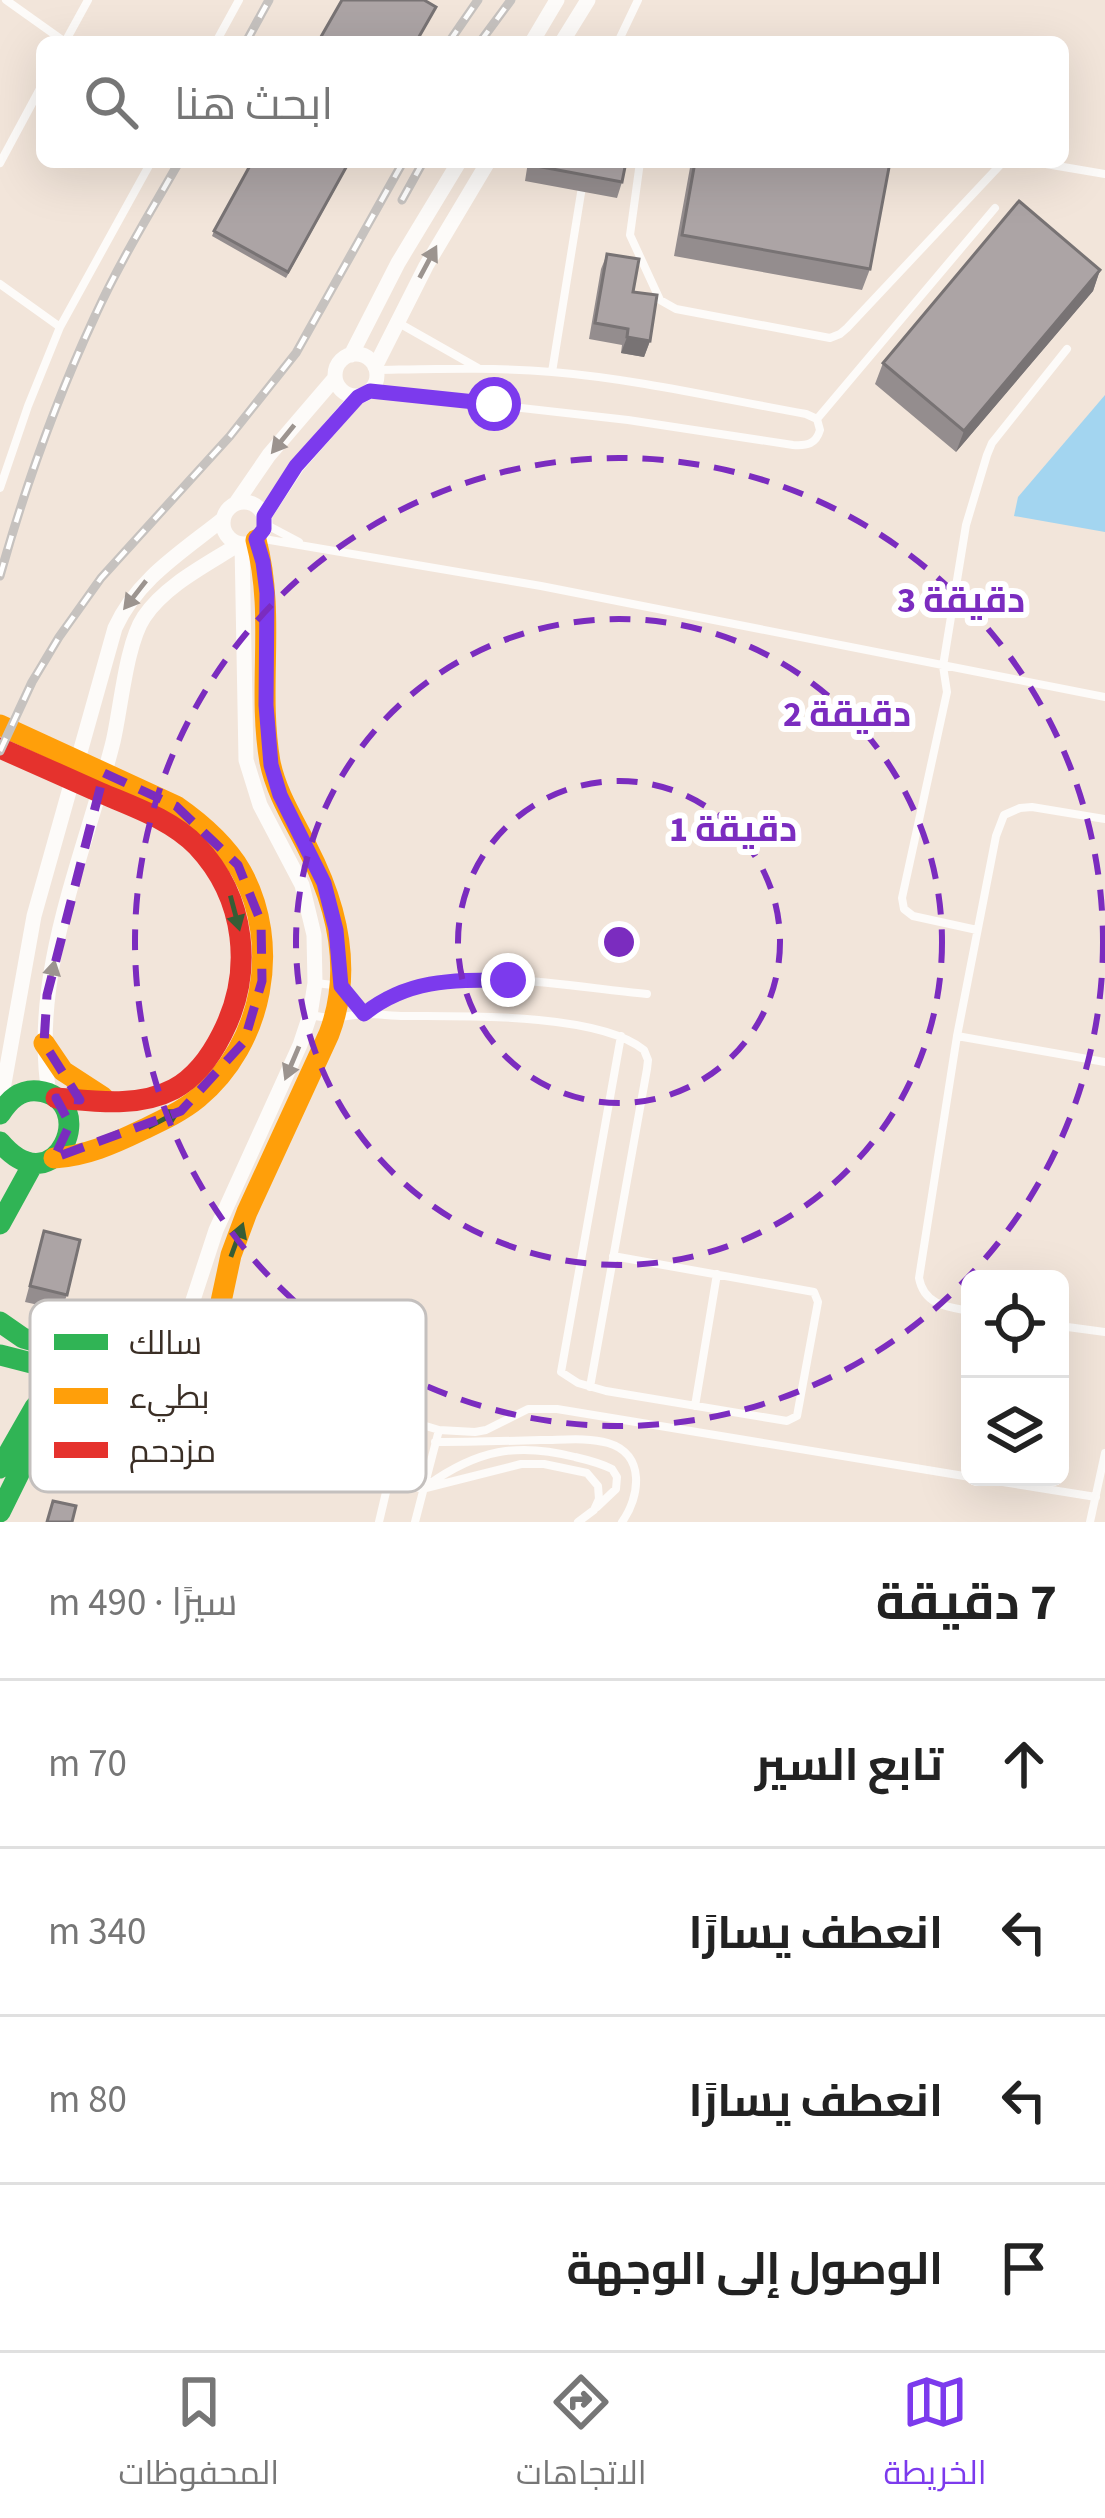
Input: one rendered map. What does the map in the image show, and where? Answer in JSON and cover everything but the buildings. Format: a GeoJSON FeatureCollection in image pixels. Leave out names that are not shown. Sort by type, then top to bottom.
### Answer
{"type":"FeatureCollection","features":[{"type":"Feature","properties":{"kind":"main road"},"geometry":{"type":"LineString","coordinates":[[223,1300],[231,1255],[247,1212],[334,1020],[341,986],[336,930],[324,883],[280,795],[271,765],[266,705],[267,593],[254,534]]}},
{"type":"Feature","properties":{"kind":"main road"},"geometry":{"type":"LineString","coordinates":[[0,725],[219,841],[254,896],[265,951],[256,1010],[244,1042],[193,1102],[91,1152],[44,1161],[14,1158],[0,1142]]}},
{"type":"Feature","properties":{"kind":"main road"},"geometry":{"type":"LineString","coordinates":[[0,748],[171,814],[228,889],[238,915],[243,977],[227,1028],[195,1073],[175,1088],[110,1102],[23,1092],[0,1110]]}},
{"type":"Feature","properties":{"kind":"main road"},"geometry":{"type":"LineString","coordinates":[[44,1043],[63,1071],[110,1102]]}},
{"type":"Feature","properties":{"kind":"main road"},"geometry":{"type":"LineString","coordinates":[[0,1224],[44,1161],[68,1139],[66,1110],[52,1096]]}},
{"type":"Feature","properties":{"kind":"main road"},"geometry":{"type":"LineString","coordinates":[[0,1322],[30,1342]]}},
{"type":"Feature","properties":{"kind":"main road"},"geometry":{"type":"LineString","coordinates":[[0,1355],[30,1358]]}},
{"type":"Feature","properties":{"kind":"main road"},"geometry":{"type":"LineString","coordinates":[[0,1468],[30,1418]]}},
{"type":"Feature","properties":{"kind":"main road"},"geometry":{"type":"LineString","coordinates":[[3,1511],[30,1454]]}},
{"type":"Feature","properties":{"kind":"street"},"geometry":{"type":"LineString","coordinates":[[536,36],[557,0]]}},
{"type":"Feature","properties":{"kind":"street"},"geometry":{"type":"LineString","coordinates":[[566,36],[588,0]]}},
{"type":"Feature","properties":{"kind":"street"},"geometry":{"type":"LineString","coordinates":[[0,1110],[34,916],[115,628],[130,598],[148,578],[223,519],[269,455],[335,378],[338,365],[351,355],[398,263],[455,168]]}},
{"type":"Feature","properties":{"kind":"street"},"geometry":{"type":"LineString","coordinates":[[52,1096],[44,1043],[47,995],[137,629],[162,598],[254,534],[296,466],[377,380],[376,368],[397,322],[484,168]]}},
{"type":"Feature","properties":{"kind":"street"},"geometry":{"type":"LineString","coordinates":[[351,355],[367,357],[376,368]]}},
{"type":"Feature","properties":{"kind":"street"},"geometry":{"type":"LineString","coordinates":[[335,378],[340,390],[364,394]]}},
{"type":"Feature","properties":{"kind":"street"},"geometry":{"type":"LineString","coordinates":[[192,1300],[216,1230],[290,1070],[310,1015],[315,982],[314,935],[302,884],[260,805],[245,760],[254,534],[251,503],[236,503]]}},
{"type":"Feature","properties":{"kind":"street"},"geometry":{"type":"LineString","coordinates":[[223,519],[226,534],[254,534]]}},
{"type":"Feature","properties":{"kind":"lane"},"geometry":{"type":"LineString","coordinates":[[6,0],[57,36]]}},
{"type":"Feature","properties":{"kind":"lane"},"geometry":{"type":"LineString","coordinates":[[68,36],[88,0]]}},
{"type":"Feature","properties":{"kind":"lane"},"geometry":{"type":"LineString","coordinates":[[219,36],[239,0]]}},
{"type":"Feature","properties":{"kind":"lane"},"geometry":{"type":"LineString","coordinates":[[621,36],[638,0]]}},
{"type":"Feature","properties":{"kind":"lane"},"geometry":{"type":"LineString","coordinates":[[0,164],[36,96]]}},
{"type":"Feature","properties":{"kind":"lane"},"geometry":{"type":"LineString","coordinates":[[0,488],[60,327],[148,168]]}},
{"type":"Feature","properties":{"kind":"lane"},"geometry":{"type":"LineString","coordinates":[[552,372],[585,168]]}},
{"type":"Feature","properties":{"kind":"lane"},"geometry":{"type":"LineString","coordinates":[[639,168],[630,235],[661,300],[676,309],[830,338],[847,328],[997,168]]}},
{"type":"Feature","properties":{"kind":"lane"},"geometry":{"type":"LineString","coordinates":[[1069,168],[1105,174]]}},
{"type":"Feature","properties":{"kind":"lane"},"geometry":{"type":"LineString","coordinates":[[817,419],[995,208]]}},
{"type":"Feature","properties":{"kind":"lane"},"geometry":{"type":"LineString","coordinates":[[0,284],[60,327]]}},
{"type":"Feature","properties":{"kind":"lane"},"geometry":{"type":"LineString","coordinates":[[397,322],[479,369]]}},
{"type":"Feature","properties":{"kind":"lane"},"geometry":{"type":"LineString","coordinates":[[976,930],[913,916],[902,905],[947,692],[943,666],[966,525],[992,443],[1067,349]]}},
{"type":"Feature","properties":{"kind":"lane"},"geometry":{"type":"LineString","coordinates":[[364,394],[628,420],[803,446],[818,436],[820,424],[806,414],[620,380],[552,372],[376,368]]}},
{"type":"Feature","properties":{"kind":"lane"},"geometry":{"type":"LineString","coordinates":[[254,534],[311,548]]}},
{"type":"Feature","properties":{"kind":"lane"},"geometry":{"type":"LineString","coordinates":[[254,534],[1105,697]]}},
{"type":"Feature","properties":{"kind":"lane"},"geometry":{"type":"LineString","coordinates":[[961,1309],[936,1304],[921,1289],[919,1278],[957,1036],[998,827],[1004,815],[1032,807],[1105,819]]}},
{"type":"Feature","properties":{"kind":"lane"},"geometry":{"type":"LineString","coordinates":[[364,1014],[403,989],[456,980],[508,980],[647,994]]}},
{"type":"Feature","properties":{"kind":"lane"},"geometry":{"type":"LineString","coordinates":[[315,982],[341,986],[364,1014]]}},
{"type":"Feature","properties":{"kind":"lane"},"geometry":{"type":"LineString","coordinates":[[310,1015],[334,1020],[364,1014],[499,1018],[594,1028],[644,1050],[648,1060],[590,1387]]}},
{"type":"Feature","properties":{"kind":"lane"},"geometry":{"type":"LineString","coordinates":[[613,1256],[816,1295],[794,1419],[590,1387],[561,1372],[621,1036]]}},
{"type":"Feature","properties":{"kind":"lane"},"geometry":{"type":"LineString","coordinates":[[957,1036],[1105,1062]]}},
{"type":"Feature","properties":{"kind":"lane"},"geometry":{"type":"LineString","coordinates":[[694,1406],[717,1274]]}},
{"type":"Feature","properties":{"kind":"lane"},"geometry":{"type":"LineString","coordinates":[[1069,1327],[1105,1332]]}},
{"type":"Feature","properties":{"kind":"lane"},"geometry":{"type":"LineString","coordinates":[[426,1426],[476,1432],[528,1409],[557,1409],[961,1476]]}},
{"type":"Feature","properties":{"kind":"lane"},"geometry":{"type":"LineString","coordinates":[[426,1475],[439,1430]]}},
{"type":"Feature","properties":{"kind":"lane"},"geometry":{"type":"LineString","coordinates":[[435,1442],[607,1443],[633,1464],[637,1493],[622,1522]]}},
{"type":"Feature","properties":{"kind":"lane"},"geometry":{"type":"LineString","coordinates":[[426,1487],[464,1463],[503,1450],[545,1449],[608,1466],[616,1477],[616,1489],[578,1522]]}},
{"type":"Feature","properties":{"kind":"lane"},"geometry":{"type":"LineString","coordinates":[[1090,1522],[1105,1453]]}},
{"type":"Feature","properties":{"kind":"lane"},"geometry":{"type":"LineString","coordinates":[[426,1488],[521,1464],[544,1464],[587,1473],[595,1480],[598,1499],[589,1514]]}},
{"type":"Feature","properties":{"kind":"lane"},"geometry":{"type":"LineString","coordinates":[[1027,1486],[1096,1497]]}},
{"type":"Feature","properties":{"kind":"lane"},"geometry":{"type":"LineString","coordinates":[[616,1489],[637,1493]]}},
{"type":"Feature","properties":{"kind":"lane"},"geometry":{"type":"LineString","coordinates":[[379,1522],[385,1492]]}},
{"type":"Feature","properties":{"kind":"lane"},"geometry":{"type":"LineString","coordinates":[[415,1522],[421,1492]]}},
{"type":"Feature","properties":{"kind":"highlighted area"},"geometry":{"type":"Polygon","coordinates":[[[104,773],[176,806],[238,865],[261,922],[262,981],[244,1042],[181,1111],[54,1158],[70,1124],[56,1098],[80,1100],[44,1043],[47,995],[104,773]]]}},
{"type":"Feature","properties":{"kind":"water"},"geometry":{"type":"Polygon","coordinates":[[[1105,395],[1105,532],[1014,516],[1018,497],[1105,395]]]}},
{"type":"Feature","properties":{"kind":"railway"},"geometry":{"type":"LineString","coordinates":[[249,36],[269,0]]}},
{"type":"Feature","properties":{"kind":"railway"},"geometry":{"type":"LineString","coordinates":[[453,36],[478,0]]}},
{"type":"Feature","properties":{"kind":"railway"},"geometry":{"type":"LineString","coordinates":[[484,36],[511,0]]}},
{"type":"Feature","properties":{"kind":"railway"},"geometry":{"type":"LineString","coordinates":[[0,576],[42,444],[81,348],[114,277],[176,168]]}},
{"type":"Feature","properties":{"kind":"railway"},"geometry":{"type":"LineString","coordinates":[[0,751],[32,682],[101,578],[230,436],[296,353],[400,168]]}},
{"type":"Feature","properties":{"kind":"railway"},"geometry":{"type":"LineString","coordinates":[[402,200],[420,168]]}},
{"type":"Feature","properties":{"kind":"traffic: fast"},"geometry":{"type":"LineString","coordinates":[[0,1114],[16,1096],[38,1091],[57,1098],[67,1111],[69,1128],[54,1157],[39,1163],[21,1159],[0,1142]]}},
{"type":"Feature","properties":{"kind":"traffic: fast"},"geometry":{"type":"LineString","coordinates":[[0,1224],[33,1164]]}},
{"type":"Feature","properties":{"kind":"traffic: fast"},"geometry":{"type":"LineString","coordinates":[[0,1322],[30,1340]]}},
{"type":"Feature","properties":{"kind":"traffic: fast"},"geometry":{"type":"LineString","coordinates":[[0,1355],[30,1363]]}},
{"type":"Feature","properties":{"kind":"traffic: fast"},"geometry":{"type":"LineString","coordinates":[[0,1468],[30,1416]]}},
{"type":"Feature","properties":{"kind":"traffic: fast"},"geometry":{"type":"LineString","coordinates":[[0,1512],[30,1451]]}},
{"type":"Feature","properties":{"kind":"traffic: slow"},"geometry":{"type":"LineString","coordinates":[[221,1300],[247,1212],[329,1034],[340,986],[338,939],[326,892],[270,762],[265,596],[256,540]]}},
{"type":"Feature","properties":{"kind":"traffic: slow"},"geometry":{"type":"LineString","coordinates":[[0,725],[176,806],[195,820],[241,871],[261,930],[263,961],[251,1022],[220,1076],[198,1098],[164,1120],[99,1148],[54,1158]]}},
{"type":"Feature","properties":{"kind":"traffic: slow"},"geometry":{"type":"LineString","coordinates":[[44,1043],[63,1071],[103,1097]]}},
{"type":"Feature","properties":{"kind":"traffic: jam"},"geometry":{"type":"LineString","coordinates":[[0,748],[152,815],[187,837],[226,889],[240,936],[241,961],[232,1010],[213,1050],[189,1078],[146,1099],[56,1098]]}},
{"type":"Feature","properties":{"kind":"route"},"geometry":{"type":"LineString","coordinates":[[494,404],[370,391],[358,397],[296,466],[264,516],[264,529],[256,539],[267,593],[266,705],[271,765],[280,795],[324,883],[336,930],[341,986],[364,1014],[403,989],[456,980],[508,980]]}}]}
